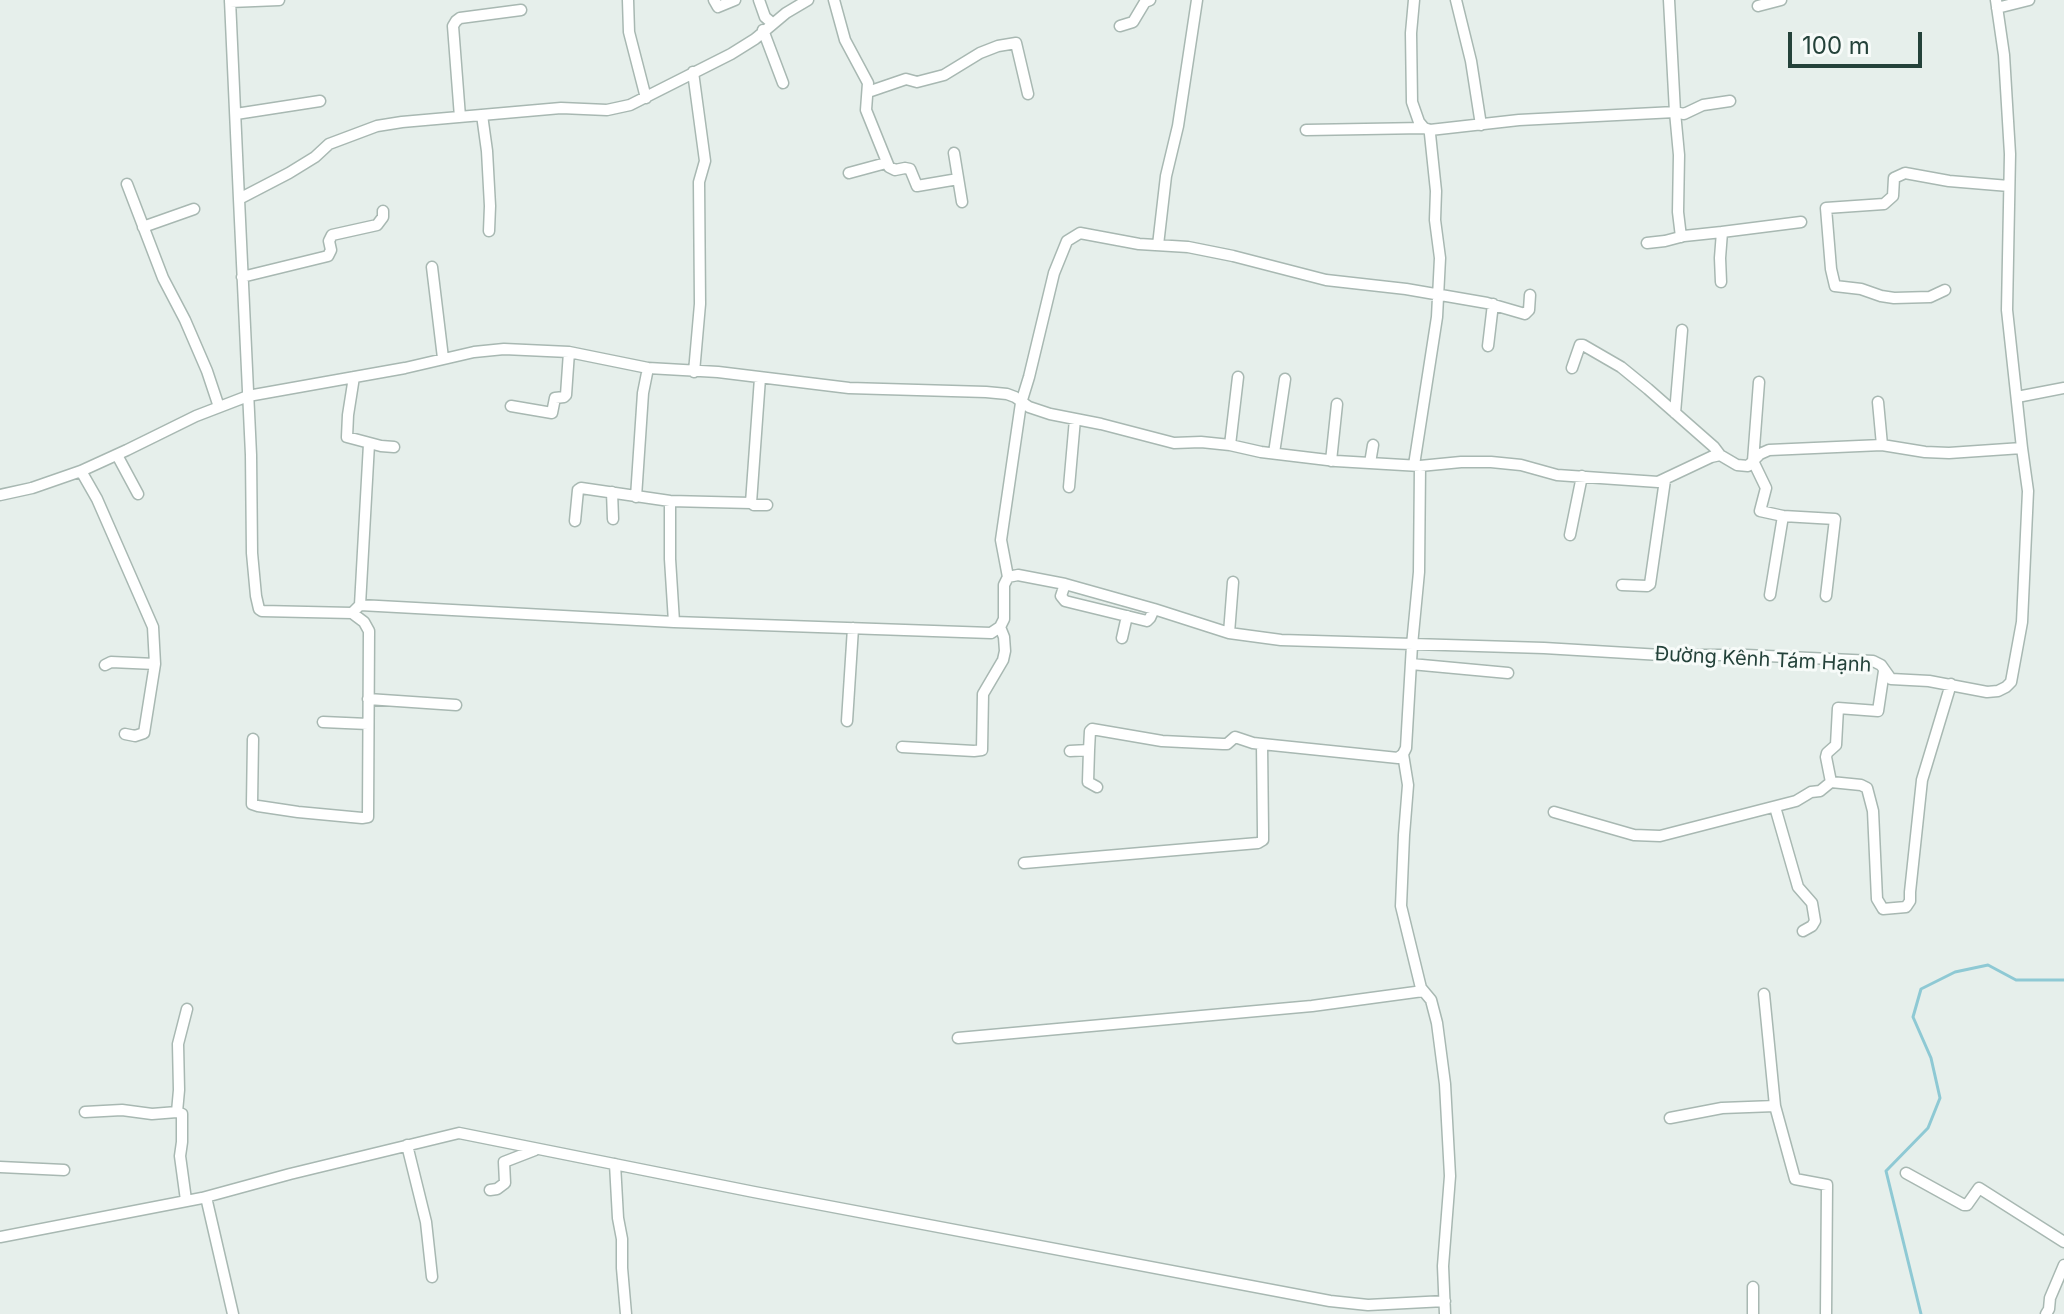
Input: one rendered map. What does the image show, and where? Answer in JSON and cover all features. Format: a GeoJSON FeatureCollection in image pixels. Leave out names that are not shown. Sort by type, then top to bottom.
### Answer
{"type":"FeatureCollection","features":[{"type":"Feature","properties":{"kind":"street"},"geometry":{"type":"LineString","coordinates":[[279,0],[230,1],[251,455],[252,553],[257,606],[262,611],[356,609],[991,633],[1000,627],[1004,619],[1004,585],[1008,577],[1001,540],[1021,403],[1054,273],[1067,241],[1080,233],[1139,244],[1188,247],[1326,280],[1493,304],[1525,314],[1529,310],[1530,295]]}},
{"type":"Feature","properties":{"kind":"street"},"geometry":{"type":"LineString","coordinates":[[628,0],[629,32],[646,98]]}},
{"type":"Feature","properties":{"kind":"street"},"geometry":{"type":"LineString","coordinates":[[714,0],[718,7],[735,0]]}},
{"type":"Feature","properties":{"kind":"street"},"geometry":{"type":"LineString","coordinates":[[759,0],[783,83]]}},
{"type":"Feature","properties":{"kind":"street"},"geometry":{"type":"LineString","coordinates":[[239,199],[289,173],[329,144],[377,126],[561,108],[607,110],[630,105],[731,54],[808,0]]}},
{"type":"Feature","properties":{"kind":"street"},"geometry":{"type":"LineString","coordinates":[[834,0],[845,40],[866,76],[866,110],[886,163],[891,170],[910,169],[917,186],[958,179]]}},
{"type":"Feature","properties":{"kind":"street"},"geometry":{"type":"LineString","coordinates":[[1120,26],[1133,22],[1150,0]]}},
{"type":"Feature","properties":{"kind":"street"},"geometry":{"type":"LineString","coordinates":[[1158,245],[1166,176],[1178,126],[1197,0]]}},
{"type":"Feature","properties":{"kind":"street"},"geometry":{"type":"LineString","coordinates":[[1097,787],[1088,782],[1092,729],[1162,741],[1227,744],[1235,737],[1253,743],[1398,758],[1406,748],[1419,572],[1417,466],[1437,317],[1440,258],[1435,220],[1436,191],[1427,129],[1415,114],[1412,102],[1414,0]]}},
{"type":"Feature","properties":{"kind":"street"},"geometry":{"type":"LineString","coordinates":[[1456,0],[1471,61],[1481,125]]}},
{"type":"Feature","properties":{"kind":"street"},"geometry":{"type":"LineString","coordinates":[[1669,0],[1681,237]]}},
{"type":"Feature","properties":{"kind":"street"},"geometry":{"type":"LineString","coordinates":[[1758,6],[1781,0]]}},
{"type":"Feature","properties":{"kind":"street"},"geometry":{"type":"LineString","coordinates":[[1572,368],[1580,345],[1621,367],[1720,455],[1737,465],[1748,466],[1769,450],[1882,445],[1949,453],[2022,448],[2007,310],[2010,154],[2004,55],[1996,4],[2029,0]]}},
{"type":"Feature","properties":{"kind":"street"},"geometry":{"type":"LineString","coordinates":[[460,117],[453,26],[460,18],[521,10]]}},
{"type":"Feature","properties":{"kind":"street"},"geometry":{"type":"LineString","coordinates":[[868,92],[906,79],[917,82],[944,75],[980,53],[1016,43],[1028,94]]}},
{"type":"Feature","properties":{"kind":"street"},"geometry":{"type":"LineString","coordinates":[[693,72],[705,161],[699,182],[700,304],[694,372]]}},
{"type":"Feature","properties":{"kind":"street"},"geometry":{"type":"LineString","coordinates":[[236,114],[320,101]]}},
{"type":"Feature","properties":{"kind":"street"},"geometry":{"type":"LineString","coordinates":[[1306,130],[1427,129],[1519,120],[1684,114],[1703,105],[1730,101]]}},
{"type":"Feature","properties":{"kind":"street"},"geometry":{"type":"LineString","coordinates":[[482,115],[487,151],[489,231]]}},
{"type":"Feature","properties":{"kind":"street"},"geometry":{"type":"LineString","coordinates":[[954,153],[962,202]]}},
{"type":"Feature","properties":{"kind":"street"},"geometry":{"type":"LineString","coordinates":[[849,173],[886,163]]}},
{"type":"Feature","properties":{"kind":"street"},"geometry":{"type":"LineString","coordinates":[[1945,290],[1930,297],[1894,298],[1835,286],[1826,208],[1884,204],[1893,196],[1894,178],[1905,173],[1949,181],[2009,186]]}},
{"type":"Feature","properties":{"kind":"street"},"geometry":{"type":"LineString","coordinates":[[127,184],[163,278],[207,371],[219,407]]}},
{"type":"Feature","properties":{"kind":"street"},"geometry":{"type":"LineString","coordinates":[[143,227],[194,209]]}},
{"type":"Feature","properties":{"kind":"street"},"geometry":{"type":"LineString","coordinates":[[242,277],[328,256],[332,235],[377,225],[383,211]]}},
{"type":"Feature","properties":{"kind":"street"},"geometry":{"type":"LineString","coordinates":[[1647,243],[1801,222]]}},
{"type":"Feature","properties":{"kind":"street"},"geometry":{"type":"LineString","coordinates":[[1721,282],[1722,232]]}},
{"type":"Feature","properties":{"kind":"street"},"geometry":{"type":"LineString","coordinates":[[432,267],[443,358]]}},
{"type":"Feature","properties":{"kind":"street"},"geometry":{"type":"LineString","coordinates":[[1488,346],[1493,304]]}},
{"type":"Feature","properties":{"kind":"street"},"geometry":{"type":"LineString","coordinates":[[1675,413],[1682,330]]}},
{"type":"Feature","properties":{"kind":"street"},"geometry":{"type":"LineString","coordinates":[[0,495],[81,471],[196,416],[248,396],[405,368],[474,352],[504,349],[569,352],[648,368],[718,372],[849,388],[1007,394],[1050,414],[1174,443],[1230,445],[1331,461],[1417,466],[1491,462],[1521,465],[1557,475],[1658,482],[1720,455]]}},
{"type":"Feature","properties":{"kind":"street"},"geometry":{"type":"LineString","coordinates":[[511,406],[552,413],[555,398],[566,395],[569,352]]}},
{"type":"Feature","properties":{"kind":"street"},"geometry":{"type":"LineString","coordinates":[[636,497],[643,393],[648,368]]}},
{"type":"Feature","properties":{"kind":"street"},"geometry":{"type":"LineString","coordinates":[[354,377],[346,435],[369,444],[394,447]]}},
{"type":"Feature","properties":{"kind":"street"},"geometry":{"type":"LineString","coordinates":[[1230,445],[1238,377]]}},
{"type":"Feature","properties":{"kind":"street"},"geometry":{"type":"LineString","coordinates":[[751,503],[760,378]]}},
{"type":"Feature","properties":{"kind":"street"},"geometry":{"type":"LineString","coordinates":[[1274,453],[1285,379]]}},
{"type":"Feature","properties":{"kind":"street"},"geometry":{"type":"LineString","coordinates":[[1759,382],[1753,461],[1766,488],[1760,511],[1783,516],[1835,519],[1826,596]]}},
{"type":"Feature","properties":{"kind":"street"},"geometry":{"type":"LineString","coordinates":[[2017,397],[2064,388]]}},
{"type":"Feature","properties":{"kind":"street"},"geometry":{"type":"LineString","coordinates":[[1878,402],[1882,445]]}},
{"type":"Feature","properties":{"kind":"street"},"geometry":{"type":"LineString","coordinates":[[1331,461],[1337,404]]}},
{"type":"Feature","properties":{"kind":"street"},"geometry":{"type":"LineString","coordinates":[[1069,487],[1075,419]]}},
{"type":"Feature","properties":{"kind":"street"},"geometry":{"type":"LineString","coordinates":[[253,739],[252,804],[366,818],[369,631],[356,609],[369,444]]}},
{"type":"Feature","properties":{"kind":"street"},"geometry":{"type":"LineString","coordinates":[[1370,463],[1373,445]]}},
{"type":"Feature","properties":{"kind":"street","name":"Đường Kênh Tám Hạnh"},"geometry":{"type":"LineString","coordinates":[[1008,577],[1018,575],[1065,584],[1229,633],[1281,640],[1873,661],[1881,665],[1891,679],[1998,691],[2011,682],[2022,622],[2028,491],[2022,448]]}},
{"type":"Feature","properties":{"kind":"street"},"geometry":{"type":"LineString","coordinates":[[117,455],[138,494]]}},
{"type":"Feature","properties":{"kind":"street"},"geometry":{"type":"LineString","coordinates":[[81,471],[97,499],[151,621],[155,664],[144,733],[135,736],[125,734]]}},
{"type":"Feature","properties":{"kind":"street"},"geometry":{"type":"LineString","coordinates":[[1570,535],[1582,476]]}},
{"type":"Feature","properties":{"kind":"street"},"geometry":{"type":"LineString","coordinates":[[1622,585],[1650,584],[1665,480]]}},
{"type":"Feature","properties":{"kind":"street"},"geometry":{"type":"LineString","coordinates":[[575,521],[578,490],[581,488],[670,501],[767,505]]}},
{"type":"Feature","properties":{"kind":"street"},"geometry":{"type":"LineString","coordinates":[[612,492],[613,519]]}},
{"type":"Feature","properties":{"kind":"street"},"geometry":{"type":"LineString","coordinates":[[670,501],[674,622]]}},
{"type":"Feature","properties":{"kind":"street"},"geometry":{"type":"LineString","coordinates":[[1770,595],[1783,516]]}},
{"type":"Feature","properties":{"kind":"street"},"geometry":{"type":"LineString","coordinates":[[1229,633],[1233,582]]}},
{"type":"Feature","properties":{"kind":"street"},"geometry":{"type":"LineString","coordinates":[[1065,584],[1061,596],[1065,601],[1147,621],[1154,609]]}},
{"type":"Feature","properties":{"kind":"street"},"geometry":{"type":"LineString","coordinates":[[1122,638],[1127,616]]}},
{"type":"Feature","properties":{"kind":"street"},"geometry":{"type":"LineString","coordinates":[[902,747],[982,750],[983,694],[1005,651],[1000,627]]}},
{"type":"Feature","properties":{"kind":"street"},"geometry":{"type":"LineString","coordinates":[[847,721],[853,628]]}},
{"type":"Feature","properties":{"kind":"street"},"geometry":{"type":"LineString","coordinates":[[105,665],[111,662],[155,664]]}},
{"type":"Feature","properties":{"kind":"street"},"geometry":{"type":"LineString","coordinates":[[1411,664],[1508,673]]}},
{"type":"Feature","properties":{"kind":"street"},"geometry":{"type":"LineString","coordinates":[[1831,782],[1826,757],[1836,745],[1838,708],[1878,711],[1884,671]]}},
{"type":"Feature","properties":{"kind":"street"},"geometry":{"type":"LineString","coordinates":[[1554,812],[1634,835],[1660,836],[1796,801],[1811,792],[1820,791],[1831,782],[1861,785],[1867,788],[1873,811],[1877,899],[1883,909],[1906,907],[1910,901],[1922,780],[1951,684]]}},
{"type":"Feature","properties":{"kind":"street"},"geometry":{"type":"LineString","coordinates":[[368,699],[456,705]]}},
{"type":"Feature","properties":{"kind":"street"},"geometry":{"type":"LineString","coordinates":[[323,722],[368,724]]}},
{"type":"Feature","properties":{"kind":"street"},"geometry":{"type":"LineString","coordinates":[[1024,863],[1258,843],[1263,840],[1262,744]]}},
{"type":"Feature","properties":{"kind":"street"},"geometry":{"type":"LineString","coordinates":[[1070,751],[1089,750]]}},
{"type":"Feature","properties":{"kind":"street"},"geometry":{"type":"LineString","coordinates":[[1403,754],[1408,785],[1401,906],[1423,991],[1431,1000],[1437,1023],[1445,1084],[1450,1176],[1443,1266],[1445,1314]]}},
{"type":"Feature","properties":{"kind":"street"},"geometry":{"type":"LineString","coordinates":[[1775,807],[1798,887],[1812,903],[1815,921],[1803,931]]}},
{"type":"Feature","properties":{"kind":"street"},"geometry":{"type":"LineString","coordinates":[[958,1038],[1312,1006],[1423,991]]}},
{"type":"Feature","properties":{"kind":"street"},"geometry":{"type":"LineString","coordinates":[[1764,994],[1775,1106],[1795,1179],[1827,1185],[1826,1314]]}},
{"type":"Feature","properties":{"kind":"street"},"geometry":{"type":"LineString","coordinates":[[177,1112],[178,1044],[187,1009]]}},
{"type":"Feature","properties":{"kind":"street"},"geometry":{"type":"LineString","coordinates":[[1670,1118],[1722,1108],[1775,1106]]}},
{"type":"Feature","properties":{"kind":"street"},"geometry":{"type":"LineString","coordinates":[[85,1112],[122,1110],[136,1114],[182,1114],[180,1156],[186,1200]]}},
{"type":"Feature","properties":{"kind":"street"},"geometry":{"type":"LineString","coordinates":[[0,1237],[206,1197],[459,1133],[1330,1301],[1368,1305],[1445,1301]]}},
{"type":"Feature","properties":{"kind":"street"},"geometry":{"type":"LineString","coordinates":[[407,1145],[426,1222],[432,1277]]}},
{"type":"Feature","properties":{"kind":"street"},"geometry":{"type":"LineString","coordinates":[[490,1190],[505,1183],[504,1162],[537,1150]]}},
{"type":"Feature","properties":{"kind":"street"},"geometry":{"type":"LineString","coordinates":[[615,1164],[626,1314]]}},
{"type":"Feature","properties":{"kind":"street"},"geometry":{"type":"LineString","coordinates":[[0,1167],[64,1170]]}},
{"type":"Feature","properties":{"kind":"street"},"geometry":{"type":"LineString","coordinates":[[1906,1173],[1964,1205],[1979,1188],[2064,1242]]}},
{"type":"Feature","properties":{"kind":"street"},"geometry":{"type":"LineString","coordinates":[[206,1197],[233,1314]]}},
{"type":"Feature","properties":{"kind":"street"},"geometry":{"type":"LineString","coordinates":[[2046,1314],[2064,1265]]}},
{"type":"Feature","properties":{"kind":"street"},"geometry":{"type":"LineString","coordinates":[[1753,1287],[1753,1314]]}},
{"type":"Feature","properties":{"kind":"waterway"},"geometry":{"type":"LineString","coordinates":[[1921,1314],[1886,1171],[1928,1128],[1940,1098],[1931,1058],[1913,1017],[1921,989],[1955,972],[1988,965],[2016,980],[2064,980]]}}]}
